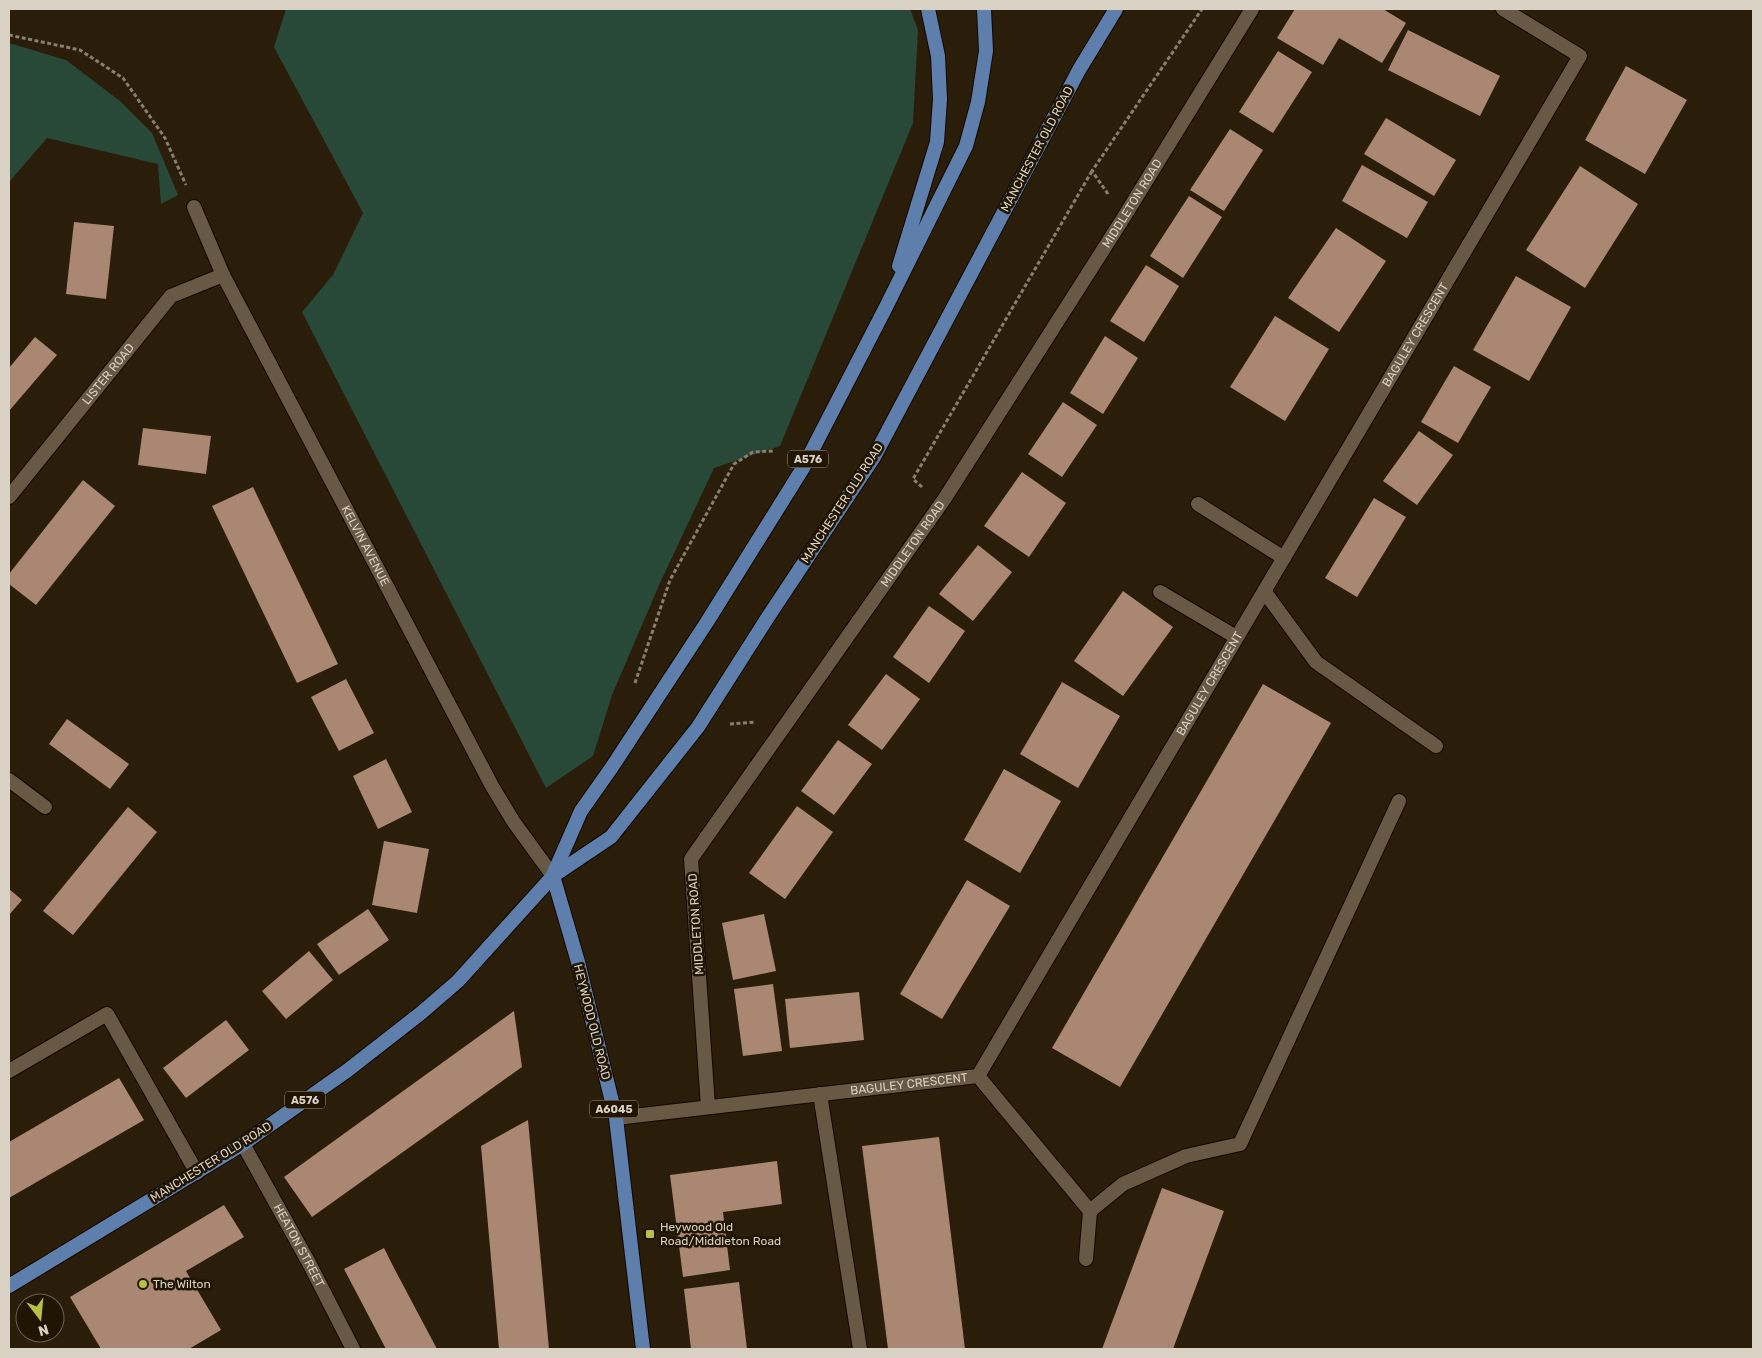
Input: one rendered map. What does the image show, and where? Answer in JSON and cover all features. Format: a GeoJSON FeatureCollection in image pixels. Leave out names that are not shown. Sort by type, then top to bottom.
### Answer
{"type":"FeatureCollection","features":[{"type":"Feature","properties":{"kind":"main road"},"geometry":{"type":"LineString","coordinates":[[886,307],[937,142],[940,99],[938,56],[928,9]]}},
{"type":"Feature","properties":{"kind":"main road","name":"MANCHESTER OLD ROAD"},"geometry":{"type":"LineString","coordinates":[[553,876],[582,811],[691,646],[803,468],[886,307],[966,146],[978,102],[986,51],[984,9]]}},
{"type":"Feature","properties":{"kind":"main road","name":"MANCHESTER OLD ROAD"},"geometry":{"type":"LineString","coordinates":[[9,1286],[243,1144],[348,1070],[421,1013],[458,981],[553,876],[611,837],[698,727],[874,457],[1079,70],[1116,9]]}},
{"type":"Feature","properties":{"kind":"main road","name":"HEYWOOD OLD ROAD"},"geometry":{"type":"LineString","coordinates":[[553,876],[578,962],[616,1118],[643,1349]]}},
{"type":"Feature","properties":{"kind":"street","name":"MIDDLETON ROAD"},"geometry":{"type":"LineString","coordinates":[[708,1108],[691,859],[942,504],[1124,217],[1252,9]]}},
{"type":"Feature","properties":{"kind":"street","name":"BAGULEY CRESCENT"},"geometry":{"type":"LineString","coordinates":[[616,1118],[978,1076],[1580,56],[1503,9]]}},
{"type":"Feature","properties":{"kind":"street","name":"KELVIN AVENUE"},"geometry":{"type":"LineString","coordinates":[[194,207],[223,275],[492,786],[513,821],[553,876]]}},
{"type":"Feature","properties":{"kind":"street","name":"LISTER ROAD"},"geometry":{"type":"LineString","coordinates":[[9,497],[171,296],[223,275]]}},
{"type":"Feature","properties":{"kind":"street"},"geometry":{"type":"LineString","coordinates":[[1198,504],[1284,558]]}},
{"type":"Feature","properties":{"kind":"street"},"geometry":{"type":"LineString","coordinates":[[1264,591],[1316,662],[1436,746]]}},
{"type":"Feature","properties":{"kind":"street"},"geometry":{"type":"LineString","coordinates":[[1160,592],[1236,637]]}},
{"type":"Feature","properties":{"kind":"street"},"geometry":{"type":"LineString","coordinates":[[9,780],[45,807]]}},
{"type":"Feature","properties":{"kind":"street"},"geometry":{"type":"LineString","coordinates":[[1090,1211],[1123,1184],[1186,1156],[1240,1144],[1399,801]]}},
{"type":"Feature","properties":{"kind":"street"},"geometry":{"type":"LineString","coordinates":[[9,1070],[107,1014],[196,1173]]}},
{"type":"Feature","properties":{"kind":"street"},"geometry":{"type":"LineString","coordinates":[[978,1076],[1090,1211],[1086,1259]]}},
{"type":"Feature","properties":{"kind":"street"},"geometry":{"type":"LineString","coordinates":[[820,1094],[860,1349]]}},
{"type":"Feature","properties":{"kind":"street","name":"HEATON STREET"},"geometry":{"type":"LineString","coordinates":[[243,1144],[309,1263],[353,1349]]}},
{"type":"Feature","properties":{"kind":"path"},"geometry":{"type":"LineString","coordinates":[[913,479],[1092,171],[1202,9]]}},
{"type":"Feature","properties":{"kind":"path"},"geometry":{"type":"LineString","coordinates":[[9,35],[80,50],[123,78],[165,138],[189,190],[194,207]]}},
{"type":"Feature","properties":{"kind":"path"},"geometry":{"type":"LineString","coordinates":[[1092,171],[1124,217]]}},
{"type":"Feature","properties":{"kind":"path"},"geometry":{"type":"LineString","coordinates":[[634,685],[670,580],[734,464],[753,452],[773,451]]}},
{"type":"Feature","properties":{"kind":"path"},"geometry":{"type":"LineString","coordinates":[[698,727],[789,720]]}},
{"type":"Feature","properties":{"kind":"green space"},"geometry":{"type":"Polygon","coordinates":[[[286,9],[910,9],[918,30],[913,123],[780,446],[714,468],[660,583],[612,695],[593,756],[546,788],[302,312],[333,275],[363,213],[274,47],[286,9]]]}},
{"type":"Feature","properties":{"kind":"green space"},"geometry":{"type":"Polygon","coordinates":[[[9,43],[66,60],[120,101],[152,133],[178,195],[161,204],[158,164],[47,138],[9,182],[9,43]]]}},
{"type":"Feature","properties":{"kind":"building"},"geometry":{"type":"Polygon","coordinates":[[[1295,9],[1383,9],[1406,23],[1382,63],[1339,38],[1323,65],[1277,38],[1295,9]]]}},
{"type":"Feature","properties":{"kind":"building"},"geometry":{"type":"Polygon","coordinates":[[[1408,30],[1500,76],[1480,116],[1388,70],[1408,30]]]}},
{"type":"Feature","properties":{"kind":"building"},"geometry":{"type":"Polygon","coordinates":[[[1278,51],[1312,72],[1273,133],[1239,112],[1278,51]]]}},
{"type":"Feature","properties":{"kind":"building"},"geometry":{"type":"Polygon","coordinates":[[[1626,66],[1687,100],[1645,174],[1585,140],[1626,66]]]}},
{"type":"Feature","properties":{"kind":"building"},"geometry":{"type":"Polygon","coordinates":[[[1386,118],[1456,160],[1434,196],[1364,154],[1386,118]]]}},
{"type":"Feature","properties":{"kind":"building"},"geometry":{"type":"Polygon","coordinates":[[[1230,129],[1263,150],[1224,211],[1190,190],[1230,129]]]}},
{"type":"Feature","properties":{"kind":"building"},"geometry":{"type":"Polygon","coordinates":[[[1362,165],[1428,202],[1407,238],[1342,201],[1362,165]]]}},
{"type":"Feature","properties":{"kind":"building"},"geometry":{"type":"Polygon","coordinates":[[[1580,166],[1638,204],[1585,288],[1526,250],[1580,166]]]}},
{"type":"Feature","properties":{"kind":"building"},"geometry":{"type":"Polygon","coordinates":[[[1189,196],[1222,217],[1183,278],[1150,256],[1189,196]]]}},
{"type":"Feature","properties":{"kind":"building"},"geometry":{"type":"Polygon","coordinates":[[[74,222],[114,226],[106,299],[66,294],[74,222]]]}},
{"type":"Feature","properties":{"kind":"building"},"geometry":{"type":"Polygon","coordinates":[[[1336,228],[1386,261],[1339,332],[1288,298],[1336,228]]]}},
{"type":"Feature","properties":{"kind":"building"},"geometry":{"type":"Polygon","coordinates":[[[1146,265],[1179,286],[1144,342],[1110,321],[1146,265]]]}},
{"type":"Feature","properties":{"kind":"building"},"geometry":{"type":"Polygon","coordinates":[[[1516,276],[1571,307],[1529,381],[1473,350],[1516,276]]]}},
{"type":"Feature","properties":{"kind":"building"},"geometry":{"type":"Polygon","coordinates":[[[1275,316],[1329,349],[1285,421],[1230,387],[1275,316]]]}},
{"type":"Feature","properties":{"kind":"building"},"geometry":{"type":"Polygon","coordinates":[[[1105,336],[1138,358],[1103,414],[1070,393],[1105,336]]]}},
{"type":"Feature","properties":{"kind":"building"},"geometry":{"type":"Polygon","coordinates":[[[35,337],[57,355],[9,411],[9,368],[35,337]]]}},
{"type":"Feature","properties":{"kind":"building"},"geometry":{"type":"Polygon","coordinates":[[[1454,366],[1491,387],[1458,443],[1421,422],[1454,366]]]}},
{"type":"Feature","properties":{"kind":"building"},"geometry":{"type":"Polygon","coordinates":[[[1063,402],[1097,425],[1062,477],[1028,454],[1063,402]]]}},
{"type":"Feature","properties":{"kind":"building"},"geometry":{"type":"Polygon","coordinates":[[[143,428],[211,436],[206,474],[138,465],[143,428]]]}},
{"type":"Feature","properties":{"kind":"building"},"geometry":{"type":"Polygon","coordinates":[[[1419,431],[1453,455],[1417,505],[1383,481],[1419,431]]]}},
{"type":"Feature","properties":{"kind":"building"},"geometry":{"type":"Polygon","coordinates":[[[1022,472],[1066,503],[1029,557],[984,526],[1022,472]]]}},
{"type":"Feature","properties":{"kind":"building"},"geometry":{"type":"Polygon","coordinates":[[[83,480],[115,506],[36,605],[9,584],[9,574],[83,480]]]}},
{"type":"Feature","properties":{"kind":"building"},"geometry":{"type":"Polygon","coordinates":[[[253,487],[338,664],[297,683],[212,506],[253,487]]]}},
{"type":"Feature","properties":{"kind":"building"},"geometry":{"type":"Polygon","coordinates":[[[1374,498],[1406,517],[1357,597],[1325,578],[1374,498]]]}},
{"type":"Feature","properties":{"kind":"building"},"geometry":{"type":"Polygon","coordinates":[[[978,545],[1012,572],[973,621],[939,594],[978,545]]]}},
{"type":"Feature","properties":{"kind":"building"},"geometry":{"type":"Polygon","coordinates":[[[1123,591],[1173,627],[1123,696],[1074,661],[1123,591]]]}},
{"type":"Feature","properties":{"kind":"building"},"geometry":{"type":"Polygon","coordinates":[[[929,606],[965,631],[929,683],[893,657],[929,606]]]}},
{"type":"Feature","properties":{"kind":"building"},"geometry":{"type":"Polygon","coordinates":[[[886,674],[920,699],[882,750],[848,725],[886,674]]]}},
{"type":"Feature","properties":{"kind":"building"},"geometry":{"type":"Polygon","coordinates":[[[346,679],[374,733],[339,751],[311,697],[346,679]]]}},
{"type":"Feature","properties":{"kind":"building"},"geometry":{"type":"Polygon","coordinates":[[[1062,682],[1120,716],[1078,788],[1020,754],[1062,682]]]}},
{"type":"Feature","properties":{"kind":"building"},"geometry":{"type":"Polygon","coordinates":[[[1263,684],[1331,723],[1120,1087],[1052,1048],[1263,684]]]}},
{"type":"Feature","properties":{"kind":"building"},"geometry":{"type":"Polygon","coordinates":[[[67,719],[129,764],[110,789],[49,744],[67,719]]]}},
{"type":"Feature","properties":{"kind":"building"},"geometry":{"type":"Polygon","coordinates":[[[838,740],[872,764],[834,815],[801,791],[838,740]]]}},
{"type":"Feature","properties":{"kind":"building"},"geometry":{"type":"Polygon","coordinates":[[[386,759],[412,812],[378,829],[353,776],[386,759]]]}},
{"type":"Feature","properties":{"kind":"building"},"geometry":{"type":"Polygon","coordinates":[[[1004,769],[1061,801],[1020,873],[964,840],[1004,769]]]}},
{"type":"Feature","properties":{"kind":"building"},"geometry":{"type":"Polygon","coordinates":[[[797,806],[833,832],[785,899],[749,873],[797,806]]]}},
{"type":"Feature","properties":{"kind":"building"},"geometry":{"type":"Polygon","coordinates":[[[128,807],[157,832],[73,935],[43,911],[128,807]]]}},
{"type":"Feature","properties":{"kind":"building"},"geometry":{"type":"Polygon","coordinates":[[[384,841],[429,849],[417,913],[372,905],[384,841]]]}},
{"type":"Feature","properties":{"kind":"building"},"geometry":{"type":"Polygon","coordinates":[[[967,880],[1010,906],[942,1019],[900,994],[967,880]]]}},
{"type":"Feature","properties":{"kind":"building"},"geometry":{"type":"Polygon","coordinates":[[[9,889],[22,900],[9,915],[9,889]]]}},
{"type":"Feature","properties":{"kind":"building"},"geometry":{"type":"Polygon","coordinates":[[[368,909],[389,940],[339,975],[317,944],[368,909]]]}},
{"type":"Feature","properties":{"kind":"building"},"geometry":{"type":"Polygon","coordinates":[[[764,914],[776,971],[733,980],[722,923],[764,914]]]}},
{"type":"Feature","properties":{"kind":"building"},"geometry":{"type":"Polygon","coordinates":[[[309,951],[333,980],[286,1019],[262,991],[309,951]]]}},
{"type":"Feature","properties":{"kind":"building"},"geometry":{"type":"Polygon","coordinates":[[[773,984],[782,1051],[743,1056],[734,989],[773,984]]]}},
{"type":"Feature","properties":{"kind":"building"},"geometry":{"type":"Polygon","coordinates":[[[859,992],[864,1040],[790,1048],[785,999],[859,992]]]}},
{"type":"Feature","properties":{"kind":"building"},"geometry":{"type":"Polygon","coordinates":[[[514,1011],[522,1067],[312,1217],[284,1177],[514,1011]]]}},
{"type":"Feature","properties":{"kind":"building"},"geometry":{"type":"Polygon","coordinates":[[[226,1020],[249,1050],[186,1098],[163,1068],[226,1020]]]}},
{"type":"Feature","properties":{"kind":"building"},"geometry":{"type":"Polygon","coordinates":[[[119,1078],[144,1120],[9,1198],[9,1142],[119,1078]]]}},
{"type":"Feature","properties":{"kind":"building"},"geometry":{"type":"Polygon","coordinates":[[[528,1120],[549,1349],[499,1349],[481,1146],[528,1120]]]}},
{"type":"Feature","properties":{"kind":"building"},"geometry":{"type":"Polygon","coordinates":[[[939,1137],[965,1349],[888,1349],[862,1146],[939,1137]]]}},
{"type":"Feature","properties":{"kind":"building"},"geometry":{"type":"Polygon","coordinates":[[[777,1161],[782,1204],[723,1212],[730,1270],[683,1277],[670,1175],[777,1161]]]}},
{"type":"Feature","properties":{"kind":"building"},"geometry":{"type":"Polygon","coordinates":[[[1162,1188],[1224,1211],[1173,1349],[1102,1349],[1162,1188]]]}},
{"type":"Feature","properties":{"kind":"building","name":"The Wilton"},"geometry":{"type":"Polygon","coordinates":[[[224,1205],[244,1237],[186,1271],[221,1330],[189,1349],[101,1349],[70,1297],[224,1205]]]}},
{"type":"Feature","properties":{"kind":"building"},"geometry":{"type":"Polygon","coordinates":[[[384,1248],[437,1349],[386,1349],[344,1269],[384,1248]]]}},
{"type":"Feature","properties":{"kind":"building"},"geometry":{"type":"Polygon","coordinates":[[[739,1282],[747,1349],[691,1349],[684,1289],[739,1282]]]}},
{"type":"Feature","properties":{"kind":"place","name":"Heywood Old Road/Middleton Road"},"geometry":{"type":"Point","coordinates":[650,1234]}},
{"type":"Feature","properties":{"kind":"place","name":"The Wilton"},"geometry":{"type":"Point","coordinates":[143,1284]}}]}
